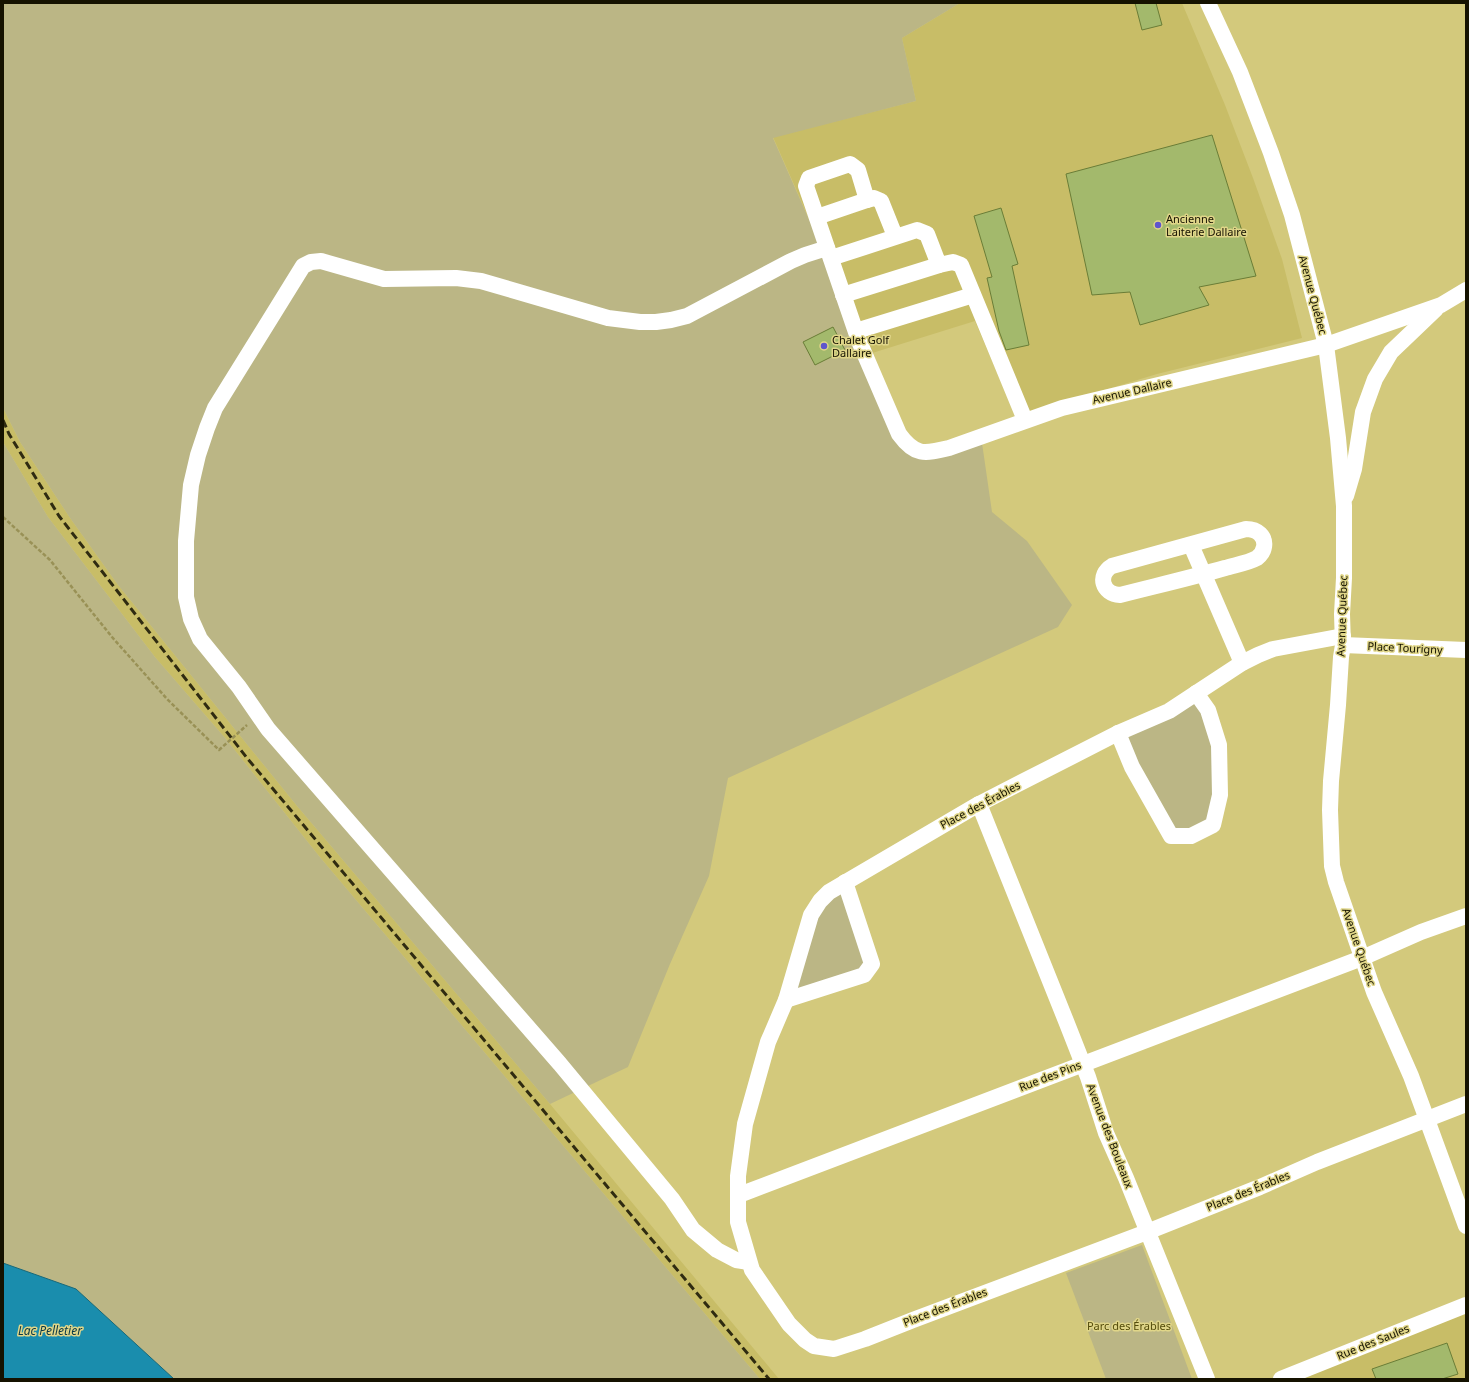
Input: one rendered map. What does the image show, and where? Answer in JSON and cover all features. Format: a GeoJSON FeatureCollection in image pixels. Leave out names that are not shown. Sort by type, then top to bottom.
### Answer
{"type":"FeatureCollection","features":[{"type":"Feature","properties":{"kind":"street","name":"Avenue Québec"},"geometry":{"type":"LineString","coordinates":[[1208,3],[1240,72],[1271,153],[1292,215],[1326,345],[1337,432],[1344,506],[1343,640],[1330,781],[1332,866],[1336,882],[1374,992],[1411,1076],[1466,1226]]}},
{"type":"Feature","properties":{"kind":"street","name":"Avenue Dallaire"},"geometry":{"type":"LineString","coordinates":[[867,200],[858,170],[850,164],[809,178],[806,186],[858,336],[899,434],[912,448],[922,452],[943,449],[1062,408],[1326,345],[1441,305],[1466,290]]}},
{"type":"Feature","properties":{"kind":"street"},"geometry":{"type":"LineString","coordinates":[[817,217],[874,198],[881,201],[895,236]]}},
{"type":"Feature","properties":{"kind":"street"},"geometry":{"type":"LineString","coordinates":[[749,1262],[736,1260],[718,1250],[694,1230],[672,1199],[560,1064],[268,729],[239,687],[200,639],[191,619],[186,597],[186,541],[191,485],[198,455],[215,408],[303,266],[311,262],[321,261],[384,279],[470,279],[481,281],[608,318],[640,322],[656,322],[687,316],[791,261],[829,253],[917,230],[926,234],[939,265]]}},
{"type":"Feature","properties":{"kind":"street"},"geometry":{"type":"LineString","coordinates":[[843,295],[939,265],[953,262],[961,265],[1025,420]]}},
{"type":"Feature","properties":{"kind":"street"},"geometry":{"type":"LineString","coordinates":[[858,336],[973,295]]}},
{"type":"Feature","properties":{"kind":"street"},"geometry":{"type":"LineString","coordinates":[[1344,506],[1354,469],[1363,412],[1375,379],[1391,352],[1441,305]]}},
{"type":"Feature","properties":{"kind":"street"},"geometry":{"type":"LineString","coordinates":[[1246,529],[1255,530],[1264,539],[1264,549],[1258,557],[1203,574],[1120,595],[1110,593],[1104,585],[1104,576],[1108,568],[1112,566],[1191,545],[1246,529]]}},
{"type":"Feature","properties":{"kind":"street"},"geometry":{"type":"LineString","coordinates":[[1191,545],[1242,663]]}},
{"type":"Feature","properties":{"kind":"street","name":"Place Tourigny"},"geometry":{"type":"LineString","coordinates":[[1343,640],[1466,650]]}},
{"type":"Feature","properties":{"kind":"street","name":"Place des Érables"},"geometry":{"type":"LineString","coordinates":[[1343,640],[1274,649],[1242,663],[1169,711],[1118,733],[979,804],[829,892],[820,901],[811,915],[786,1000],[768,1042],[745,1124],[738,1176],[738,1222],[752,1270],[789,1324],[805,1340],[814,1346],[834,1350],[1147,1232],[1260,1187],[1317,1162],[1466,1104]]}},
{"type":"Feature","properties":{"kind":"street"},"geometry":{"type":"LineString","coordinates":[[1118,733],[1132,767],[1171,836],[1191,836],[1213,825],[1220,795],[1219,745],[1208,710],[1196,693]]}},
{"type":"Feature","properties":{"kind":"street","name":"Avenue des Bouleaux"},"geometry":{"type":"LineString","coordinates":[[979,804],[1088,1077],[1106,1133],[1126,1178],[1207,1379]]}},
{"type":"Feature","properties":{"kind":"street"},"geometry":{"type":"LineString","coordinates":[[786,1000],[864,975],[872,964],[845,882]]}},
{"type":"Feature","properties":{"kind":"street"},"geometry":{"type":"LineString","coordinates":[[1362,958],[1421,932],[1466,916]]}},
{"type":"Feature","properties":{"kind":"street","name":"Rue des Pins"},"geometry":{"type":"LineString","coordinates":[[739,1195],[1362,958]]}},
{"type":"Feature","properties":{"kind":"street","name":"Rue des Saules"},"geometry":{"type":"LineString","coordinates":[[1281,1379],[1466,1305]]}},
{"type":"Feature","properties":{"kind":"path"},"geometry":{"type":"LineString","coordinates":[[3,517],[50,560],[112,637],[168,699],[219,750],[258,715]]}},
{"type":"Feature","properties":{"kind":"shaded area"},"geometry":{"type":"Polygon","coordinates":[[[960,3],[1182,3],[1225,105],[1253,178],[1282,259],[1302,338],[1157,374],[1016,417],[975,321],[869,354],[773,137],[916,101],[902,38],[960,3]]]}},
{"type":"Feature","properties":{"kind":"shaded area"},"geometry":{"type":"Polygon","coordinates":[[[3,408],[20,442],[70,518],[118,585],[297,806],[550,1104],[779,1379],[760,1379],[319,856],[226,739],[155,657],[48,517],[3,442],[3,408]]]}},
{"type":"Feature","properties":{"kind":"shaded area"},"geometry":{"type":"Polygon","coordinates":[[[1466,1305],[1466,1379],[1281,1379],[1466,1305]]]}},
{"type":"Feature","properties":{"kind":"green space"},"geometry":{"type":"Polygon","coordinates":[[[3,3],[960,3],[902,38],[916,101],[773,138],[898,421],[911,440],[925,445],[981,436],[992,512],[1027,541],[1072,605],[1058,627],[728,778],[709,876],[670,964],[628,1067],[550,1104],[297,806],[118,585],[70,518],[20,442],[3,408],[3,3]]]}},
{"type":"Feature","properties":{"kind":"green space"},"geometry":{"type":"Polygon","coordinates":[[[3,442],[48,517],[155,657],[226,739],[319,856],[760,1379],[174,1379],[76,1289],[3,1263],[3,442]]]}},
{"type":"Feature","properties":{"kind":"green space"},"geometry":{"type":"Polygon","coordinates":[[[1196,693],[1219,745],[1213,825],[1171,836],[1118,733],[1196,693]]]}},
{"type":"Feature","properties":{"kind":"green space"},"geometry":{"type":"Polygon","coordinates":[[[845,882],[872,964],[786,1000],[811,915],[845,882]]]}},
{"type":"Feature","properties":{"kind":"green space","name":"Parc des Érables"},"geometry":{"type":"Polygon","coordinates":[[[1142,1245],[1192,1379],[1106,1379],[1066,1273],[1142,1245]]]}},
{"type":"Feature","properties":{"kind":"water","name":"Lac Pelletier"},"geometry":{"type":"Polygon","coordinates":[[[3,1263],[76,1289],[174,1379],[3,1379],[3,1263]]]}},
{"type":"Feature","properties":{"kind":"building"},"geometry":{"type":"Polygon","coordinates":[[[1135,3],[1156,3],[1162,25],[1142,30],[1135,3]]]}},
{"type":"Feature","properties":{"kind":"building","name":"Ancienne Laiterie Dallaire"},"geometry":{"type":"Polygon","coordinates":[[[1212,135],[1256,276],[1199,287],[1209,305],[1140,325],[1130,292],[1092,295],[1066,174],[1212,135]]]}},
{"type":"Feature","properties":{"kind":"building"},"geometry":{"type":"Polygon","coordinates":[[[1001,208],[1018,264],[1012,266],[1029,345],[1006,350],[999,331],[987,278],[992,277],[974,216],[1001,208]]]}},
{"type":"Feature","properties":{"kind":"building","name":"Chalet Golf Dallaire"},"geometry":{"type":"Polygon","coordinates":[[[833,327],[845,350],[815,365],[803,342],[833,327]]]}},
{"type":"Feature","properties":{"kind":"building"},"geometry":{"type":"Polygon","coordinates":[[[1447,1343],[1458,1374],[1442,1379],[1376,1379],[1372,1369],[1447,1343]]]}},
{"type":"Feature","properties":{"kind":"railway"},"geometry":{"type":"LineString","coordinates":[[3,420],[9,434],[59,516],[247,758],[769,1379]]}},
{"type":"Feature","properties":{"kind":"place","name":"Ancienne Laiterie Dallaire"},"geometry":{"type":"Point","coordinates":[1158,225]}},
{"type":"Feature","properties":{"kind":"place","name":"Chalet Golf Dallaire"},"geometry":{"type":"Point","coordinates":[824,346]}}]}
